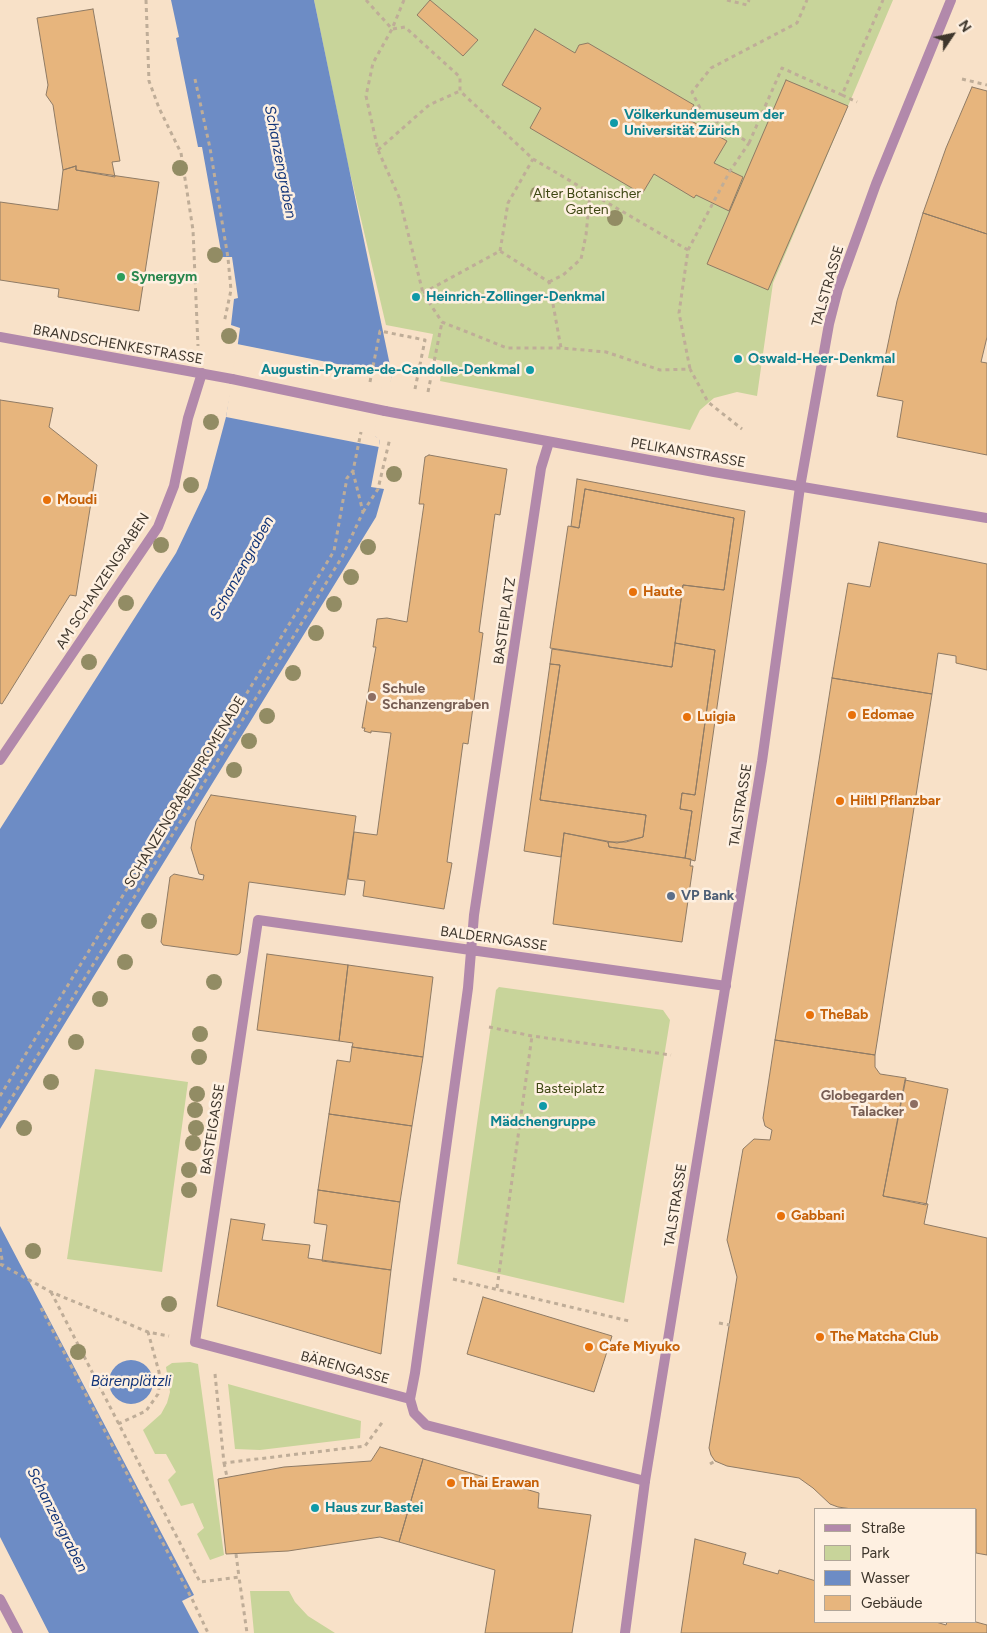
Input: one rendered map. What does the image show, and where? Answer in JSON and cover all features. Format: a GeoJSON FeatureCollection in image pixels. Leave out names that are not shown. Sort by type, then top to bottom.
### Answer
{"type":"FeatureCollection","features":[{"type":"Feature","properties":{"kind":"street","name":"TALSTRASSE"},"geometry":{"type":"LineString","coordinates":[[625,1633],[645,1481],[762,761],[800,487],[829,324],[838,289],[876,184],[951,0]]}},
{"type":"Feature","properties":{"kind":"street","name":"BRANDSCHENKESTRASSE"},"geometry":{"type":"LineString","coordinates":[[0,338],[202,373],[385,412]]}},
{"type":"Feature","properties":{"kind":"street","name":"AM SCHANZENGRABEN"},"geometry":{"type":"LineString","coordinates":[[0,760],[158,527],[174,486],[188,418],[202,373]]}},
{"type":"Feature","properties":{"kind":"street","name":"PELIKANSTRASSE"},"geometry":{"type":"LineString","coordinates":[[385,412],[800,487],[987,518]]}},
{"type":"Feature","properties":{"kind":"street","name":"BASTEIPLATZ"},"geometry":{"type":"LineString","coordinates":[[410,1399],[468,988],[474,915],[541,468],[549,442]]}},
{"type":"Feature","properties":{"kind":"street","name":"BALDERNGASSE"},"geometry":{"type":"LineString","coordinates":[[258,920],[726,986]]}},
{"type":"Feature","properties":{"kind":"street","name":"BASTEIGASSE"},"geometry":{"type":"LineString","coordinates":[[195,1342],[258,920]]}},
{"type":"Feature","properties":{"kind":"street","name":"BÄRENGASSE"},"geometry":{"type":"LineString","coordinates":[[195,1342],[410,1399]]}},
{"type":"Feature","properties":{"kind":"street"},"geometry":{"type":"LineString","coordinates":[[410,1399],[414,1413],[426,1425],[645,1481]]}},
{"type":"Feature","properties":{"kind":"street"},"geometry":{"type":"LineString","coordinates":[[0,1598],[18,1633]]}},
{"type":"Feature","properties":{"kind":"path"},"geometry":{"type":"LineString","coordinates":[[146,0],[149,81],[159,108],[181,153],[194,230],[196,332]]}},
{"type":"Feature","properties":{"kind":"path"},"geometry":{"type":"LineString","coordinates":[[366,0],[392,29]]}},
{"type":"Feature","properties":{"kind":"path"},"geometry":{"type":"LineString","coordinates":[[404,0],[392,29],[373,63],[366,96],[378,150],[398,198],[423,293],[442,322],[507,348],[561,348],[606,352],[660,370],[690,369]]}},
{"type":"Feature","properties":{"kind":"path"},"geometry":{"type":"LineString","coordinates":[[726,0],[747,5],[749,0]]}},
{"type":"Feature","properties":{"kind":"path"},"geometry":{"type":"LineString","coordinates":[[749,143],[702,112],[692,92],[711,68],[797,23],[807,0]]}},
{"type":"Feature","properties":{"kind":"path"},"geometry":{"type":"LineString","coordinates":[[842,95],[883,0]]}},
{"type":"Feature","properties":{"kind":"path"},"geometry":{"type":"LineString","coordinates":[[392,29],[405,27],[460,77],[460,90],[533,159],[688,250]]}},
{"type":"Feature","properties":{"kind":"path"},"geometry":{"type":"LineString","coordinates":[[742,429],[708,402],[690,369],[679,313],[688,250],[730,171],[749,143],[782,68],[857,102]]}},
{"type":"Feature","properties":{"kind":"path"},"geometry":{"type":"LineString","coordinates":[[195,78],[210,148],[228,258],[231,290],[224,323]]}},
{"type":"Feature","properties":{"kind":"path"},"geometry":{"type":"LineString","coordinates":[[962,79],[987,84]]}},
{"type":"Feature","properties":{"kind":"path"},"geometry":{"type":"LineString","coordinates":[[378,150],[429,104],[460,90]]}},
{"type":"Feature","properties":{"kind":"path"},"geometry":{"type":"LineString","coordinates":[[500,251],[508,203],[533,159]]}},
{"type":"Feature","properties":{"kind":"path"},"geometry":{"type":"LineString","coordinates":[[549,282],[563,275],[581,258],[586,235],[590,194]]}},
{"type":"Feature","properties":{"kind":"path"},"geometry":{"type":"LineString","coordinates":[[423,293],[500,251]]}},
{"type":"Feature","properties":{"kind":"path"},"geometry":{"type":"LineString","coordinates":[[500,251],[549,282],[561,348]]}},
{"type":"Feature","properties":{"kind":"path"},"geometry":{"type":"LineString","coordinates":[[428,392],[442,322]]}},
{"type":"Feature","properties":{"kind":"path"},"geometry":{"type":"LineString","coordinates":[[373,365],[380,331],[425,340],[415,389]]}},
{"type":"Feature","properties":{"kind":"path","name":"SCHANZENGRABENPROMENADE"},"geometry":{"type":"LineString","coordinates":[[0,1117],[342,557],[363,512],[378,489],[390,437]]}},
{"type":"Feature","properties":{"kind":"path"},"geometry":{"type":"LineString","coordinates":[[358,445],[353,471],[363,512]]}},
{"type":"Feature","properties":{"kind":"path"},"geometry":{"type":"LineString","coordinates":[[0,1096],[334,551],[347,478],[353,471]]}},
{"type":"Feature","properties":{"kind":"path"},"geometry":{"type":"LineString","coordinates":[[484,1026],[532,1036],[671,1055]]}},
{"type":"Feature","properties":{"kind":"path"},"geometry":{"type":"LineString","coordinates":[[497,1288],[532,1036]]}},
{"type":"Feature","properties":{"kind":"path"},"geometry":{"type":"LineString","coordinates":[[0,1248],[2,1265],[51,1292],[148,1332],[195,1342]]}},
{"type":"Feature","properties":{"kind":"path"},"geometry":{"type":"LineString","coordinates":[[447,1278],[497,1288],[629,1321]]}},
{"type":"Feature","properties":{"kind":"path"},"geometry":{"type":"LineString","coordinates":[[51,1292],[200,1582],[240,1577]]}},
{"type":"Feature","properties":{"kind":"path"},"geometry":{"type":"LineString","coordinates":[[41,1308],[208,1633]]}},
{"type":"Feature","properties":{"kind":"path"},"geometry":{"type":"LineString","coordinates":[[719,1323],[730,1325]]}},
{"type":"Feature","properties":{"kind":"path"},"geometry":{"type":"LineString","coordinates":[[118,1424],[146,1411],[158,1394],[159,1372],[148,1332]]}},
{"type":"Feature","properties":{"kind":"path"},"geometry":{"type":"LineString","coordinates":[[212,1347],[226,1477]]}},
{"type":"Feature","properties":{"kind":"path"},"geometry":{"type":"LineString","coordinates":[[224,1463],[365,1446],[384,1420]]}},
{"type":"Feature","properties":{"kind":"path"},"geometry":{"type":"LineString","coordinates":[[710,1464],[715,1461]]}},
{"type":"Feature","properties":{"kind":"path"},"geometry":{"type":"LineString","coordinates":[[236,1554],[247,1633]]}},
{"type":"Feature","properties":{"kind":"green space","name":"Alter Botanischer Garten"},"geometry":{"type":"Polygon","coordinates":[[[314,0],[893,0],[773,283],[757,396],[737,392],[714,398],[700,410],[690,430],[440,381],[443,361],[428,358],[433,334],[386,325],[347,160],[314,0]]]}},
{"type":"Feature","properties":{"kind":"green space","name":"Basteiplatz"},"geometry":{"type":"Polygon","coordinates":[[[499,987],[663,1010],[670,1020],[624,1303],[457,1264],[496,990],[499,987]]]}},
{"type":"Feature","properties":{"kind":"green space"},"geometry":{"type":"Polygon","coordinates":[[[95,1069],[188,1082],[162,1272],[67,1259],[95,1069]]]}},
{"type":"Feature","properties":{"kind":"green space"},"geometry":{"type":"Polygon","coordinates":[[[190,1362],[198,1364],[224,1555],[210,1560],[197,1534],[204,1528],[193,1503],[181,1506],[168,1480],[176,1472],[166,1454],[155,1454],[143,1430],[161,1414],[167,1403],[170,1392],[166,1367],[172,1363],[190,1362]]]}},
{"type":"Feature","properties":{"kind":"green space"},"geometry":{"type":"Polygon","coordinates":[[[228,1384],[361,1421],[360,1438],[260,1450],[235,1449],[228,1384]]]}},
{"type":"Feature","properties":{"kind":"green space"},"geometry":{"type":"Polygon","coordinates":[[[250,1591],[289,1591],[295,1602],[308,1616],[335,1633],[254,1633],[250,1591]]]}},
{"type":"Feature","properties":{"kind":"water","name":"Schanzengraben"},"geometry":{"type":"Polygon","coordinates":[[[171,0],[314,0],[392,375],[390,382],[380,385],[371,433],[380,440],[371,487],[384,489],[376,517],[0,1129],[0,829],[176,553],[207,488],[226,417],[233,379],[240,328],[231,325],[234,299],[238,298],[232,257],[222,257],[202,147],[198,147],[176,38],[179,37],[171,0]]]}},
{"type":"Feature","properties":{"kind":"water","name":"Schanzengraben"},"geometry":{"type":"Polygon","coordinates":[[[0,1226],[194,1595],[182,1601],[199,1633],[49,1633],[0,1537],[0,1226]]]}},
{"type":"Feature","properties":{"kind":"water","name":"Bärenplätzli"},"geometry":{"type":"Polygon","coordinates":[[[135,1360],[147,1366],[152,1373],[152,1391],[147,1398],[140,1403],[127,1404],[119,1401],[112,1394],[109,1378],[112,1370],[119,1363],[135,1360]]]}},
{"type":"Feature","properties":{"kind":"pier"},"geometry":{"type":"Polygon","coordinates":[[[237,344],[392,375],[390,385],[382,387],[374,433],[376,437],[380,438],[379,447],[226,417],[237,344]]]}},
{"type":"Feature","properties":{"kind":"building"},"geometry":{"type":"Polygon","coordinates":[[[430,0],[478,40],[463,56],[417,15],[430,0]]]}},
{"type":"Feature","properties":{"kind":"building"},"geometry":{"type":"Polygon","coordinates":[[[93,9],[120,161],[112,162],[115,177],[76,170],[76,166],[63,170],[53,105],[46,95],[48,85],[37,18],[93,9]]]}},
{"type":"Feature","properties":{"kind":"building","name":"Völkerkundemuseum der Universität Zürich"},"geometry":{"type":"Polygon","coordinates":[[[535,29],[575,53],[579,45],[588,43],[694,105],[686,118],[727,141],[714,163],[743,177],[729,211],[696,195],[694,198],[654,174],[642,194],[530,128],[541,108],[502,85],[535,29]]]}},
{"type":"Feature","properties":{"kind":"building"},"geometry":{"type":"Polygon","coordinates":[[[786,80],[848,106],[768,290],[707,264],[786,80]]]}},
{"type":"Feature","properties":{"kind":"building"},"geometry":{"type":"Polygon","coordinates":[[[972,87],[987,91],[987,234],[923,213],[946,148],[972,87]]]}},
{"type":"Feature","properties":{"kind":"building"},"geometry":{"type":"Polygon","coordinates":[[[76,166],[76,170],[159,182],[139,311],[58,297],[59,289],[0,280],[0,202],[58,210],[63,170],[76,166]]]}},
{"type":"Feature","properties":{"kind":"building"},"geometry":{"type":"Polygon","coordinates":[[[923,213],[987,234],[987,337],[981,362],[987,363],[987,455],[897,437],[903,401],[877,396],[897,301],[923,213]]]}},
{"type":"Feature","properties":{"kind":"building"},"geometry":{"type":"Polygon","coordinates":[[[0,400],[53,408],[49,427],[97,465],[76,596],[70,595],[2,704],[0,703],[0,400]]]}},
{"type":"Feature","properties":{"kind":"building"},"geometry":{"type":"Polygon","coordinates":[[[429,455],[507,469],[500,515],[495,514],[479,632],[483,633],[468,744],[463,743],[447,862],[452,863],[444,909],[363,896],[365,881],[348,879],[354,832],[377,835],[391,733],[371,731],[371,733],[364,731],[365,728],[362,728],[376,647],[373,647],[377,619],[387,618],[407,622],[424,504],[419,504],[425,457],[429,455]]]}},
{"type":"Feature","properties":{"kind":"building"},"geometry":{"type":"Polygon","coordinates":[[[577,479],[745,511],[695,861],[685,858],[692,811],[680,809],[682,793],[695,795],[715,650],[675,643],[683,585],[724,590],[734,518],[585,489],[579,528],[571,526],[577,479]]]}},
{"type":"Feature","properties":{"kind":"building"},"geometry":{"type":"Polygon","coordinates":[[[585,489],[734,518],[724,590],[683,585],[672,667],[550,648],[568,526],[579,528],[585,489]]]}},
{"type":"Feature","properties":{"kind":"building"},"geometry":{"type":"Polygon","coordinates":[[[879,542],[987,564],[987,670],[956,663],[956,656],[938,653],[932,694],[832,678],[848,583],[870,587],[879,542]]]}},
{"type":"Feature","properties":{"kind":"building"},"geometry":{"type":"Polygon","coordinates":[[[675,643],[715,650],[695,795],[682,793],[680,809],[692,811],[685,858],[609,847],[608,842],[626,842],[643,837],[646,815],[540,800],[560,665],[550,664],[552,649],[672,667],[675,643]]]}},
{"type":"Feature","properties":{"kind":"building"},"geometry":{"type":"Polygon","coordinates":[[[550,664],[560,665],[540,800],[646,815],[643,837],[617,843],[564,833],[561,857],[524,851],[550,664]]]}},
{"type":"Feature","properties":{"kind":"building"},"geometry":{"type":"Polygon","coordinates":[[[832,678],[932,694],[875,1055],[775,1040],[832,678]]]}},
{"type":"Feature","properties":{"kind":"building"},"geometry":{"type":"Polygon","coordinates":[[[211,795],[356,816],[345,895],[249,882],[240,953],[237,955],[163,945],[161,942],[170,877],[174,874],[203,880],[204,875],[199,874],[191,848],[196,821],[211,795]]]}},
{"type":"Feature","properties":{"kind":"building"},"geometry":{"type":"Polygon","coordinates":[[[564,833],[608,842],[609,847],[691,859],[690,866],[693,866],[682,942],[553,924],[564,833]]]}},
{"type":"Feature","properties":{"kind":"building"},"geometry":{"type":"Polygon","coordinates":[[[267,954],[348,965],[339,1041],[257,1030],[267,954]]]}},
{"type":"Feature","properties":{"kind":"building"},"geometry":{"type":"Polygon","coordinates":[[[348,965],[433,977],[423,1057],[352,1047],[353,1043],[339,1041],[348,965]]]}},
{"type":"Feature","properties":{"kind":"building"},"geometry":{"type":"Polygon","coordinates":[[[775,1040],[875,1055],[875,1067],[880,1074],[906,1078],[883,1196],[928,1204],[924,1224],[987,1238],[987,1555],[977,1553],[977,1508],[838,1507],[830,1504],[799,1478],[727,1466],[715,1461],[711,1455],[709,1448],[737,1277],[727,1240],[743,1149],[754,1139],[770,1140],[772,1130],[765,1126],[763,1118],[775,1040]]]}},
{"type":"Feature","properties":{"kind":"building"},"geometry":{"type":"Polygon","coordinates":[[[352,1047],[423,1057],[412,1126],[329,1114],[337,1060],[350,1062],[352,1047]]]}},
{"type":"Feature","properties":{"kind":"building"},"geometry":{"type":"Polygon","coordinates":[[[905,1080],[948,1089],[926,1205],[883,1196],[905,1080]]]}},
{"type":"Feature","properties":{"kind":"building"},"geometry":{"type":"Polygon","coordinates":[[[329,1114],[412,1126],[400,1202],[318,1190],[329,1114]]]}},
{"type":"Feature","properties":{"kind":"building"},"geometry":{"type":"Polygon","coordinates":[[[318,1190],[400,1202],[391,1270],[322,1261],[327,1225],[314,1223],[318,1190]]]}},
{"type":"Feature","properties":{"kind":"building"},"geometry":{"type":"Polygon","coordinates":[[[231,1219],[265,1224],[262,1240],[310,1245],[308,1258],[391,1270],[381,1354],[217,1306],[231,1219]]]}},
{"type":"Feature","properties":{"kind":"building"},"geometry":{"type":"Polygon","coordinates":[[[483,1297],[612,1336],[594,1392],[467,1354],[483,1297]]]}},
{"type":"Feature","properties":{"kind":"building","name":"Haus zur Bastei"},"geometry":{"type":"Polygon","coordinates":[[[380,1447],[423,1459],[399,1542],[380,1537],[288,1551],[226,1554],[218,1479],[284,1467],[371,1461],[380,1447]]]}},
{"type":"Feature","properties":{"kind":"building"},"geometry":{"type":"Polygon","coordinates":[[[423,1459],[539,1493],[538,1508],[591,1515],[572,1633],[485,1633],[495,1570],[399,1542],[423,1459]]]}},
{"type":"Feature","properties":{"kind":"building"},"geometry":{"type":"Polygon","coordinates":[[[695,1539],[746,1553],[743,1564],[778,1574],[779,1570],[814,1580],[814,1623],[939,1623],[946,1625],[947,1623],[977,1622],[987,1625],[987,1633],[681,1633],[695,1539]]]}},
{"type":"Feature","properties":{"kind":"place","name":"Völkerkundemuseum der Universität Zürich"},"geometry":{"type":"Point","coordinates":[614,123]}},
{"type":"Feature","properties":{"kind":"place","name":"Synergym"},"geometry":{"type":"Point","coordinates":[121,277]}},
{"type":"Feature","properties":{"kind":"place","name":"Heinrich-Zollinger-Denkmal"},"geometry":{"type":"Point","coordinates":[416,297]}},
{"type":"Feature","properties":{"kind":"place","name":"Oswald-Heer-Denkmal"},"geometry":{"type":"Point","coordinates":[738,359]}},
{"type":"Feature","properties":{"kind":"place","name":"Augustin-Pyrame-de-Candolle-Denkmal"},"geometry":{"type":"Point","coordinates":[530,370]}},
{"type":"Feature","properties":{"kind":"place","name":"Moudi"},"geometry":{"type":"Point","coordinates":[47,500]}},
{"type":"Feature","properties":{"kind":"place","name":"Haute"},"geometry":{"type":"Point","coordinates":[633,592]}},
{"type":"Feature","properties":{"kind":"place","name":"Schule Schanzengraben"},"geometry":{"type":"Point","coordinates":[372,697]}},
{"type":"Feature","properties":{"kind":"place","name":"Edomae"},"geometry":{"type":"Point","coordinates":[852,715]}},
{"type":"Feature","properties":{"kind":"place","name":"Luigia"},"geometry":{"type":"Point","coordinates":[687,717]}},
{"type":"Feature","properties":{"kind":"place","name":"Hiltl Pflanzbar"},"geometry":{"type":"Point","coordinates":[840,801]}},
{"type":"Feature","properties":{"kind":"place","name":"VP Bank"},"geometry":{"type":"Point","coordinates":[671,896]}},
{"type":"Feature","properties":{"kind":"place","name":"TheBab"},"geometry":{"type":"Point","coordinates":[810,1015]}},
{"type":"Feature","properties":{"kind":"place","name":"Globegarden Talacker"},"geometry":{"type":"Point","coordinates":[914,1104]}},
{"type":"Feature","properties":{"kind":"place","name":"Mädchengruppe"},"geometry":{"type":"Point","coordinates":[543,1106]}},
{"type":"Feature","properties":{"kind":"place","name":"Gabbani"},"geometry":{"type":"Point","coordinates":[781,1216]}},
{"type":"Feature","properties":{"kind":"place","name":"The Matcha Club"},"geometry":{"type":"Point","coordinates":[820,1337]}},
{"type":"Feature","properties":{"kind":"place","name":"Cafe Miyuko"},"geometry":{"type":"Point","coordinates":[589,1347]}},
{"type":"Feature","properties":{"kind":"place","name":"Thai Erawan"},"geometry":{"type":"Point","coordinates":[451,1483]}},
{"type":"Feature","properties":{"kind":"place","name":"Haus zur Bastei"},"geometry":{"type":"Point","coordinates":[315,1508]}}]}
